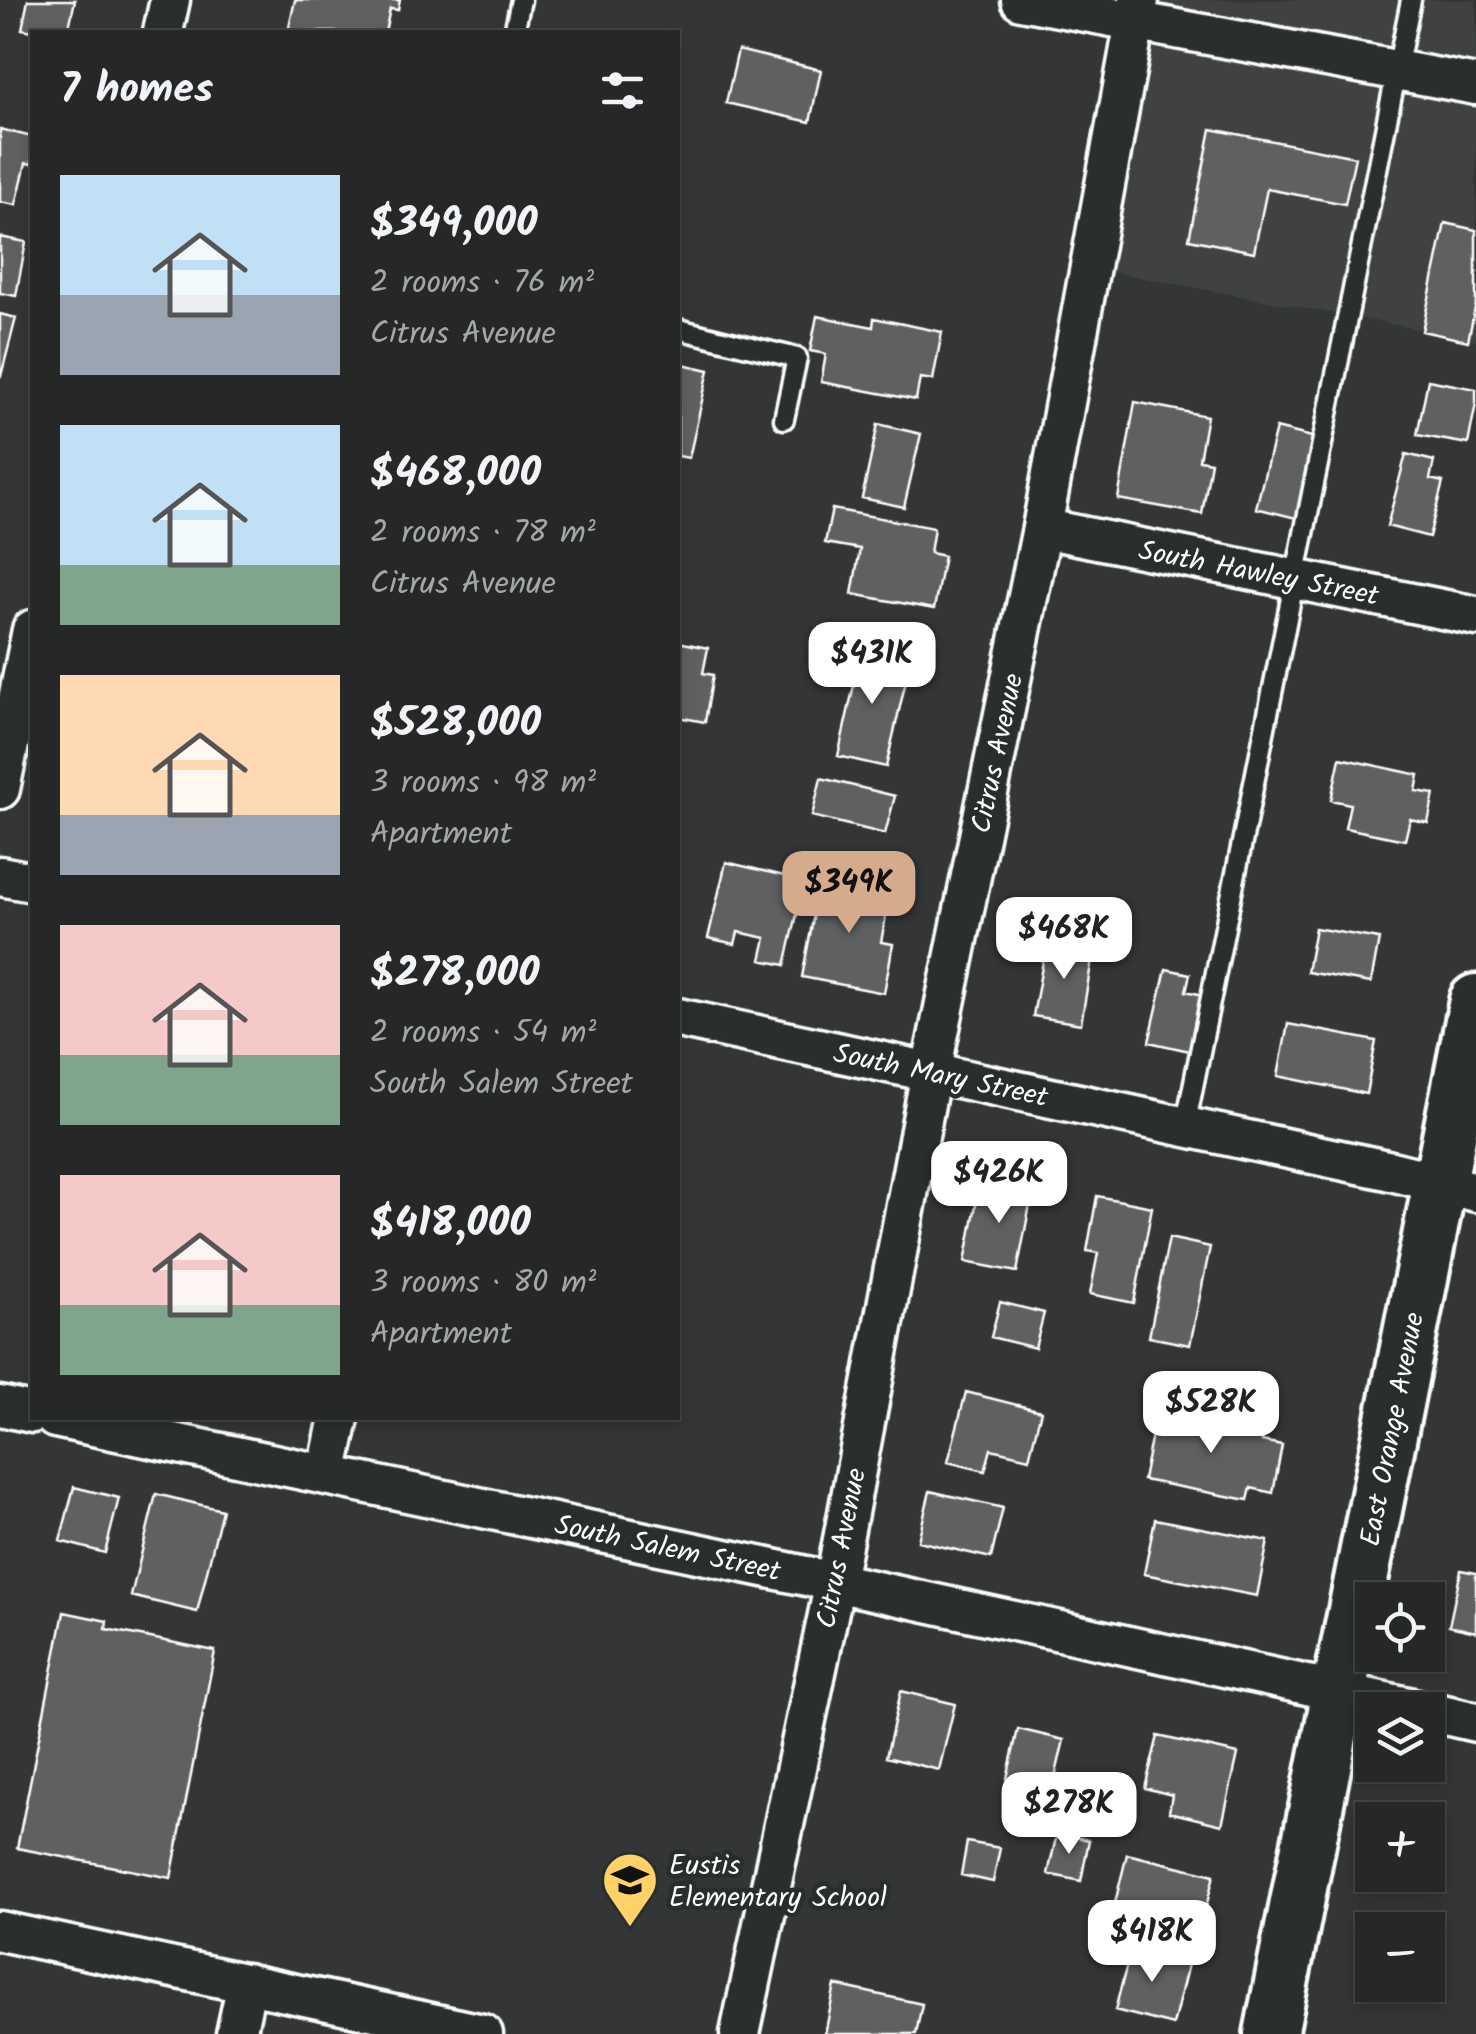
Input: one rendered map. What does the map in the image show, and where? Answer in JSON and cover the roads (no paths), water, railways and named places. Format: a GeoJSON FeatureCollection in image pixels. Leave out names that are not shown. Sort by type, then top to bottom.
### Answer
{"type":"FeatureCollection","features":[{"type":"Feature","properties":{"kind":"main road","name":"East Orange Avenue"},"geometry":{"type":"LineString","coordinates":[[1271,2034],[1339,1692],[1458,1187],[1476,1000]]}},
{"type":"Feature","properties":{"kind":"street"},"geometry":{"type":"LineString","coordinates":[[163,30],[170,0]]}},
{"type":"Feature","properties":{"kind":"street"},"geometry":{"type":"LineString","coordinates":[[1021,0],[1137,10],[1476,85]]}},
{"type":"Feature","properties":{"kind":"street","name":"Citrus Avenue"},"geometry":{"type":"LineString","coordinates":[[740,2034],[834,1582],[931,1072],[1042,528],[1137,10]]}},
{"type":"Feature","properties":{"kind":"street","name":"South Hawley Street"},"geometry":{"type":"LineString","coordinates":[[1042,528],[1476,616]]}},
{"type":"Feature","properties":{"kind":"street"},"geometry":{"type":"LineString","coordinates":[[0,789],[30,640]]}},
{"type":"Feature","properties":{"kind":"street"},"geometry":{"type":"LineString","coordinates":[[0,876],[30,882]]}},
{"type":"Feature","properties":{"kind":"street","name":"South Mary Street"},"geometry":{"type":"LineString","coordinates":[[680,1018],[1458,1187]]}},
{"type":"Feature","properties":{"kind":"street"},"geometry":{"type":"LineString","coordinates":[[0,1406],[30,1413]]}},
{"type":"Feature","properties":{"kind":"street","name":"South Salem Street"},"geometry":{"type":"LineString","coordinates":[[77,1420],[109,1423],[327,1475],[1355,1696]]}},
{"type":"Feature","properties":{"kind":"street"},"geometry":{"type":"LineString","coordinates":[[327,1475],[338,1420]]}},
{"type":"Feature","properties":{"kind":"street","name":"South Salem Street"},"geometry":{"type":"LineString","coordinates":[[1445,1715],[1476,1722]]}},
{"type":"Feature","properties":{"kind":"street"},"geometry":{"type":"LineString","coordinates":[[0,1930],[483,2034]]}},
{"type":"Feature","properties":{"kind":"street"},"geometry":{"type":"LineString","coordinates":[[236,2034],[247,1983]]}},
{"type":"Feature","properties":{"kind":"lane"},"geometry":{"type":"LineString","coordinates":[[514,30],[521,0]]}},
{"type":"Feature","properties":{"kind":"lane"},"geometry":{"type":"LineString","coordinates":[[1185,1126],[1411,0]]}},
{"type":"Feature","properties":{"kind":"lane"},"geometry":{"type":"LineString","coordinates":[[680,330],[797,358],[784,419]]}},
{"type":"Feature","properties":{"kind":"place","name":"Eustis Elementary School"},"geometry":{"type":"Point","coordinates":[630,1929]}}]}
